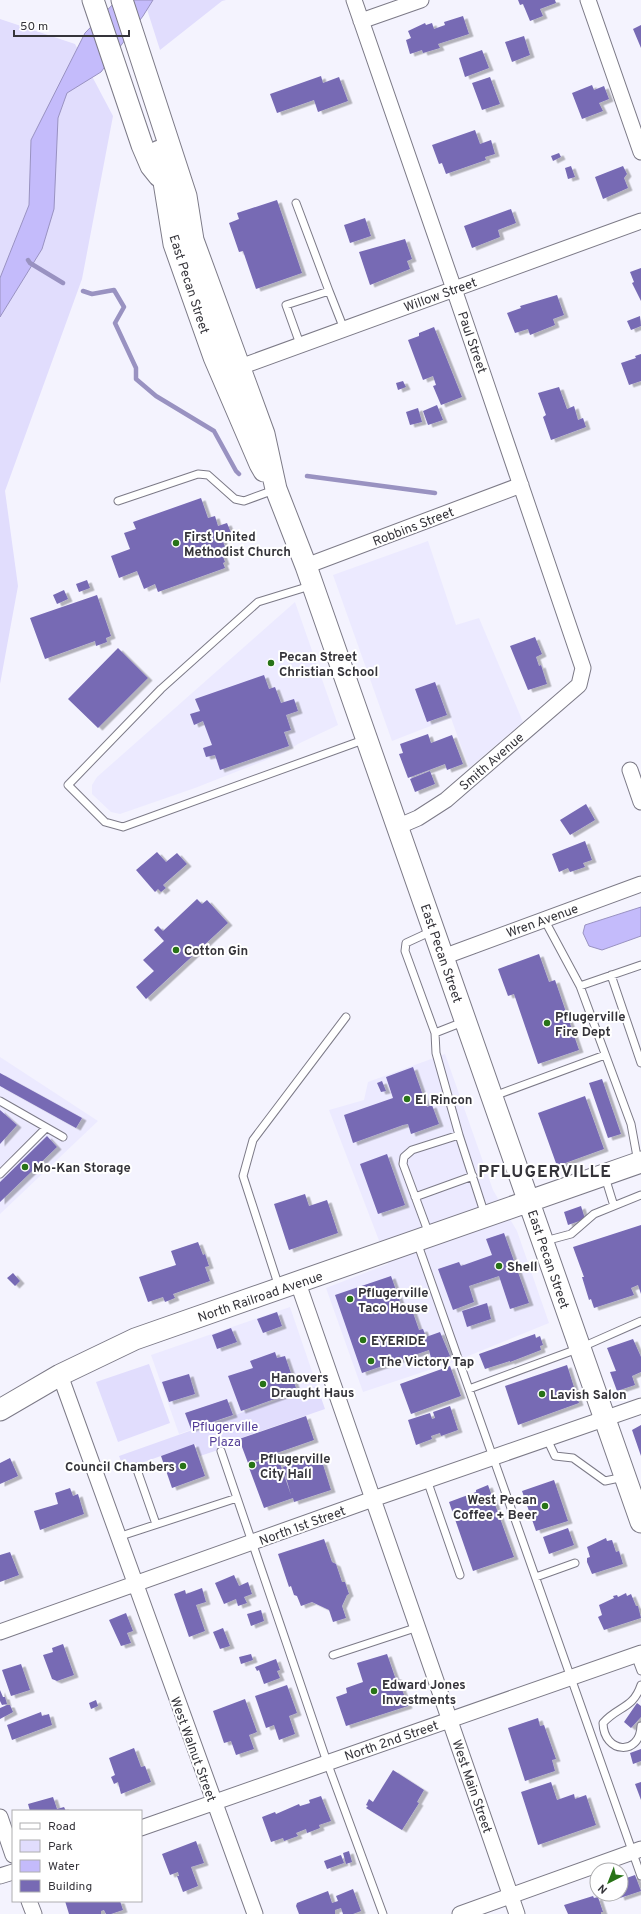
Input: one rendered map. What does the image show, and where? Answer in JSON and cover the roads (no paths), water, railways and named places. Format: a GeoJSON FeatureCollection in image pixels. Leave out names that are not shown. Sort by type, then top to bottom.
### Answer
{"type":"FeatureCollection","features":[{"type":"Feature","properties":{"kind":"main road"},"geometry":{"type":"LineString","coordinates":[[93,0],[136,81],[148,159],[166,185],[193,240]]}},
{"type":"Feature","properties":{"kind":"main road","name":"East Pecan Street"},"geometry":{"type":"LineString","coordinates":[[111,0],[136,81],[186,196],[193,240],[264,434],[276,489],[309,576],[641,1522]]}},
{"type":"Feature","properties":{"kind":"main road","name":"East Pecan Street"},"geometry":{"type":"LineString","coordinates":[[122,0],[136,81]]}},
{"type":"Feature","properties":{"kind":"main road","name":"East Pecan Street"},"geometry":{"type":"LineString","coordinates":[[166,185],[174,244],[214,357],[260,464],[276,489]]}},
{"type":"Feature","properties":{"kind":"main road","name":"North Railroad Avenue"},"geometry":{"type":"LineString","coordinates":[[0,1410],[60,1375],[135,1340],[604,1175],[640,1166]]}},
{"type":"Feature","properties":{"kind":"street","name":"Paul Street"},"geometry":{"type":"LineString","coordinates":[[354,0],[583,668],[579,685]]}},
{"type":"Feature","properties":{"kind":"street"},"geometry":{"type":"LineString","coordinates":[[361,21],[421,0]]}},
{"type":"Feature","properties":{"kind":"street"},"geometry":{"type":"LineString","coordinates":[[588,0],[641,152]]}},
{"type":"Feature","properties":{"kind":"street","name":"Willow Street"},"geometry":{"type":"LineString","coordinates":[[240,367],[641,221]]}},
{"type":"Feature","properties":{"kind":"street","name":"Robbins Street"},"geometry":{"type":"LineString","coordinates":[[309,576],[521,485]]}},
{"type":"Feature","properties":{"kind":"street","name":"Smith Avenue"},"geometry":{"type":"LineString","coordinates":[[397,827],[418,818],[446,800],[579,685]]}},
{"type":"Feature","properties":{"kind":"street"},"geometry":{"type":"LineString","coordinates":[[630,770],[641,802]]}},
{"type":"Feature","properties":{"kind":"street","name":"Wren Avenue"},"geometry":{"type":"LineString","coordinates":[[443,957],[641,884]]}},
{"type":"Feature","properties":{"kind":"street","name":"West Main Street"},"geometry":{"type":"LineString","coordinates":[[289,1286],[373,1499],[517,1914]]}},
{"type":"Feature","properties":{"kind":"street","name":"West Walnut Street"},"geometry":{"type":"LineString","coordinates":[[60,1375],[254,1914]]}},
{"type":"Feature","properties":{"kind":"street","name":"North 1st Street"},"geometry":{"type":"LineString","coordinates":[[0,1632],[373,1499],[641,1406]]}},
{"type":"Feature","properties":{"kind":"street","name":"North 2nd Street"},"geometry":{"type":"LineString","coordinates":[[142,1828],[638,1654]]}},
{"type":"Feature","properties":{"kind":"street"},"geometry":{"type":"LineString","coordinates":[[0,1817],[12,1852]]}},
{"type":"Feature","properties":{"kind":"street"},"geometry":{"type":"LineString","coordinates":[[460,1914],[637,1851]]}},
{"type":"Feature","properties":{"kind":"street"},"geometry":{"type":"LineString","coordinates":[[0,1876],[12,1872]]}},
{"type":"Feature","properties":{"kind":"street"},"geometry":{"type":"LineString","coordinates":[[29,1902],[34,1914]]}},
{"type":"Feature","properties":{"kind":"lane"},"geometry":{"type":"LineString","coordinates":[[296,203],[344,329]]}},
{"type":"Feature","properties":{"kind":"lane"},"geometry":{"type":"LineString","coordinates":[[300,344],[286,305],[329,291]]}},
{"type":"Feature","properties":{"kind":"lane"},"geometry":{"type":"LineString","coordinates":[[118,501],[198,474],[208,475],[235,500],[244,501],[276,489]]}},
{"type":"Feature","properties":{"kind":"lane"},"geometry":{"type":"LineString","coordinates":[[309,576],[258,602],[161,689],[68,785],[105,822],[123,827],[366,739]]}},
{"type":"Feature","properties":{"kind":"lane"},"geometry":{"type":"LineString","coordinates":[[544,919],[580,986],[631,1124],[640,1166]]}},
{"type":"Feature","properties":{"kind":"lane"},"geometry":{"type":"LineString","coordinates":[[433,930],[406,944],[404,951],[435,1033],[436,1053],[459,1135],[486,1217]]}},
{"type":"Feature","properties":{"kind":"lane"},"geometry":{"type":"LineString","coordinates":[[580,986],[641,965]]}},
{"type":"Feature","properties":{"kind":"lane"},"geometry":{"type":"LineString","coordinates":[[611,975],[641,1063]]}},
{"type":"Feature","properties":{"kind":"lane"},"geometry":{"type":"LineString","coordinates":[[289,1286],[244,1176],[252,1140],[346,1017]]}},
{"type":"Feature","properties":{"kind":"lane"},"geometry":{"type":"LineString","coordinates":[[435,1033],[466,1021]]}},
{"type":"Feature","properties":{"kind":"lane"},"geometry":{"type":"LineString","coordinates":[[492,1097],[606,1055]]}},
{"type":"Feature","properties":{"kind":"lane"},"geometry":{"type":"LineString","coordinates":[[0,1101],[63,1137]]}},
{"type":"Feature","properties":{"kind":"lane"},"geometry":{"type":"LineString","coordinates":[[0,1174],[46,1128]]}},
{"type":"Feature","properties":{"kind":"lane"},"geometry":{"type":"LineString","coordinates":[[459,1135],[412,1150],[404,1156],[403,1164],[415,1197],[423,1238],[469,1389],[571,1677],[637,1851],[641,1876]]}},
{"type":"Feature","properties":{"kind":"lane"},"geometry":{"type":"LineString","coordinates":[[604,1175],[614,1206]]}},
{"type":"Feature","properties":{"kind":"lane"},"geometry":{"type":"LineString","coordinates":[[415,1197],[473,1176]]}},
{"type":"Feature","properties":{"kind":"lane"},"geometry":{"type":"LineString","coordinates":[[542,1242],[571,1234],[594,1214],[641,1195]]}},
{"type":"Feature","properties":{"kind":"lane"},"geometry":{"type":"LineString","coordinates":[[469,1389],[580,1348],[641,1321]]}},
{"type":"Feature","properties":{"kind":"lane"},"geometry":{"type":"LineString","coordinates":[[547,1439],[555,1456],[573,1458],[605,1481],[625,1476]]}},
{"type":"Feature","properties":{"kind":"lane"},"geometry":{"type":"LineString","coordinates":[[221,1451],[327,1762],[383,1914]]}},
{"type":"Feature","properties":{"kind":"lane"},"geometry":{"type":"LineString","coordinates":[[136,1467],[156,1524]]}},
{"type":"Feature","properties":{"kind":"lane"},"geometry":{"type":"LineString","coordinates":[[427,1480],[460,1575]]}},
{"type":"Feature","properties":{"kind":"lane"},"geometry":{"type":"LineString","coordinates":[[118,1537],[237,1498]]}},
{"type":"Feature","properties":{"kind":"lane"},"geometry":{"type":"LineString","coordinates":[[536,1577],[575,1563]]}},
{"type":"Feature","properties":{"kind":"lane"},"geometry":{"type":"LineString","coordinates":[[333,1655],[418,1627]]}},
{"type":"Feature","properties":{"kind":"lane"},"geometry":{"type":"LineString","coordinates":[[638,1654],[641,1671]]}},
{"type":"Feature","properties":{"kind":"lane"},"geometry":{"type":"LineString","coordinates":[[641,1685],[638,1694],[631,1704],[610,1715],[603,1723],[604,1731],[609,1742],[616,1747],[624,1748],[638,1739],[641,1726]]}},
{"type":"Feature","properties":{"kind":"water"},"geometry":{"type":"Polygon","coordinates":[[[117,0],[153,0],[143,16],[101,72],[67,93],[58,118],[54,209],[42,249],[0,317],[0,278],[29,205],[31,140],[85,33],[117,0]]]}},
{"type":"Feature","properties":{"kind":"water"},"geometry":{"type":"Polygon","coordinates":[[[641,907],[641,936],[602,950],[589,946],[583,933],[585,925],[641,907]]]}},
{"type":"Feature","properties":{"kind":"waterway"},"geometry":{"type":"LineString","coordinates":[[28,260],[30,263],[63,283]]}},
{"type":"Feature","properties":{"kind":"waterway"},"geometry":{"type":"LineString","coordinates":[[83,291],[92,294],[114,290],[124,307],[115,323],[136,368],[136,379],[156,396],[214,431],[239,474]]}},
{"type":"Feature","properties":{"kind":"waterway"},"geometry":{"type":"LineString","coordinates":[[307,476],[435,493]]}},
{"type":"Feature","properties":{"kind":"place","name":"First United Methodist Church"},"geometry":{"type":"Point","coordinates":[176,543]}},
{"type":"Feature","properties":{"kind":"place","name":"Pecan Street Christian School"},"geometry":{"type":"Point","coordinates":[271,663]}},
{"type":"Feature","properties":{"kind":"place","name":"Cotton Gin"},"geometry":{"type":"Point","coordinates":[176,950]}},
{"type":"Feature","properties":{"kind":"place","name":"Pflugerville Fire Dept"},"geometry":{"type":"Point","coordinates":[547,1023]}},
{"type":"Feature","properties":{"kind":"place","name":"El Rincon"},"geometry":{"type":"Point","coordinates":[407,1099]}},
{"type":"Feature","properties":{"kind":"place","name":"Mo-Kan Storage"},"geometry":{"type":"Point","coordinates":[25,1167]}},
{"type":"Feature","properties":{"kind":"place","name":"Shell"},"geometry":{"type":"Point","coordinates":[499,1266]}},
{"type":"Feature","properties":{"kind":"place","name":"Pflugerville Taco House"},"geometry":{"type":"Point","coordinates":[350,1299]}},
{"type":"Feature","properties":{"kind":"place","name":"EYERIDE"},"geometry":{"type":"Point","coordinates":[363,1340]}},
{"type":"Feature","properties":{"kind":"place","name":"The Victory Tap"},"geometry":{"type":"Point","coordinates":[371,1361]}},
{"type":"Feature","properties":{"kind":"place","name":"Hanovers Draught Haus"},"geometry":{"type":"Point","coordinates":[263,1384]}},
{"type":"Feature","properties":{"kind":"place","name":"Lavish Salon"},"geometry":{"type":"Point","coordinates":[542,1394]}},
{"type":"Feature","properties":{"kind":"place","name":"Pflugerville City Hall"},"geometry":{"type":"Point","coordinates":[252,1465]}},
{"type":"Feature","properties":{"kind":"place","name":"Council Chambers"},"geometry":{"type":"Point","coordinates":[183,1466]}},
{"type":"Feature","properties":{"kind":"place","name":"West Pecan Coffee + Beer"},"geometry":{"type":"Point","coordinates":[545,1506]}},
{"type":"Feature","properties":{"kind":"place","name":"Edward Jones Investments"},"geometry":{"type":"Point","coordinates":[374,1691]}},
{"type":"Feature","properties":{"kind":"district","name":"PFLUGERVILLE"},"geometry":{"type":"Point","coordinates":[545,1171]}},
{"type":"Feature","properties":{"kind":"park label","name":"Pflugerville Plaza"},"geometry":{"type":"Point","coordinates":[225,1434]}}]}
